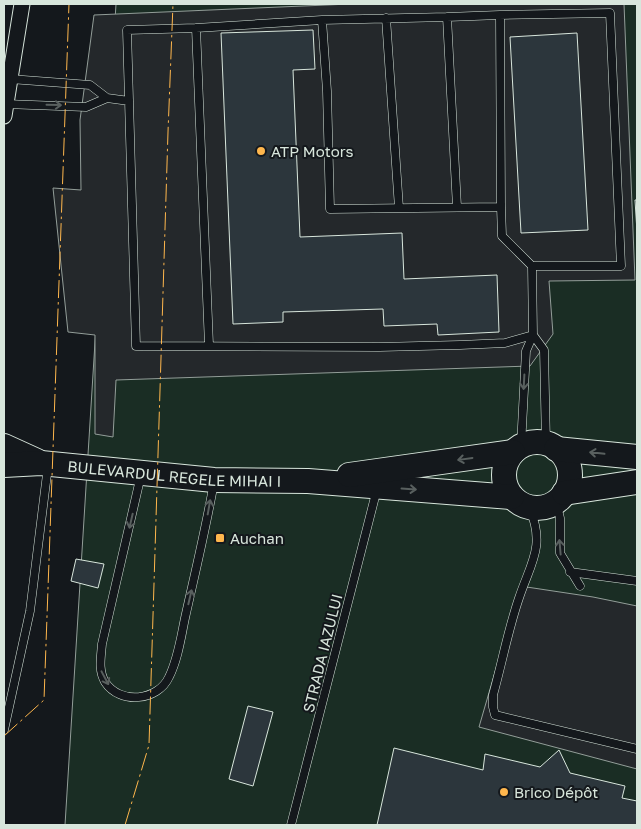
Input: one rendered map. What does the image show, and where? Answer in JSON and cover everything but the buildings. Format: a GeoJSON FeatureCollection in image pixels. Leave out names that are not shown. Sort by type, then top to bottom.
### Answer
{"type":"FeatureCollection","features":[{"type":"Feature","properties":{"kind":"main road"},"geometry":{"type":"LineString","coordinates":[[551,446],[563,456],[568,464],[570,474],[568,484],[560,497],[548,506],[539,508],[521,502],[507,488],[504,479],[504,469],[507,460],[517,449],[538,442],[551,446],[637,457]]}},
{"type":"Feature","properties":{"kind":"main road","name":"BULEVARDUL REGELE MIHAI I"},"geometry":{"type":"LineString","coordinates":[[4,446],[45,464]]}},
{"type":"Feature","properties":{"kind":"main road","name":"BULEVARDUL REGELE MIHAI I"},"geometry":{"type":"LineString","coordinates":[[308,481],[517,449]]}},
{"type":"Feature","properties":{"kind":"main road","name":"BULEVARDUL REGELE MIHAI I"},"geometry":{"type":"LineString","coordinates":[[4,465],[45,464],[214,480],[308,481],[521,502]]}},
{"type":"Feature","properties":{"kind":"main road"},"geometry":{"type":"LineString","coordinates":[[560,497],[637,482]]}},
{"type":"Feature","properties":{"kind":"street"},"geometry":{"type":"LineString","coordinates":[[5,110],[22,4]]}},
{"type":"Feature","properties":{"kind":"lane"},"geometry":{"type":"LineString","coordinates":[[532,266],[622,266],[610,13],[322,20],[196,28],[127,30],[136,346],[379,347],[460,345],[505,343],[534,335]]}},
{"type":"Feature","properties":{"kind":"lane"},"geometry":{"type":"LineString","coordinates":[[500,16],[502,236],[532,266],[534,335],[526,351],[517,449]]}},
{"type":"Feature","properties":{"kind":"lane"},"geometry":{"type":"LineString","coordinates":[[447,17],[457,207]]}},
{"type":"Feature","properties":{"kind":"lane"},"geometry":{"type":"LineString","coordinates":[[386,18],[399,208]]}},
{"type":"Feature","properties":{"kind":"lane"},"geometry":{"type":"LineString","coordinates":[[322,20],[327,91],[330,208],[501,206]]}},
{"type":"Feature","properties":{"kind":"lane"},"geometry":{"type":"LineString","coordinates":[[196,28],[209,345]]}},
{"type":"Feature","properties":{"kind":"lane"},"geometry":{"type":"LineString","coordinates":[[10,79],[90,85],[107,98],[129,101]]}},
{"type":"Feature","properties":{"kind":"lane"},"geometry":{"type":"LineString","coordinates":[[5,110],[86,107],[107,98]]}},
{"type":"Feature","properties":{"kind":"lane"},"geometry":{"type":"LineString","coordinates":[[534,335],[544,350],[551,446]]}},
{"type":"Feature","properties":{"kind":"lane"},"geometry":{"type":"LineString","coordinates":[[4,730],[30,611],[45,464]]}},
{"type":"Feature","properties":{"kind":"lane"},"geometry":{"type":"LineString","coordinates":[[142,473],[102,644],[100,666],[105,682],[121,694],[134,698],[146,696],[159,689],[169,678],[204,534],[214,480]]}},
{"type":"Feature","properties":{"kind":"lane","name":"STRADA IAZULUI"},"geometry":{"type":"LineString","coordinates":[[291,825],[377,487]]}},
{"type":"Feature","properties":{"kind":"lane"},"geometry":{"type":"LineString","coordinates":[[560,497],[560,553],[580,586]]}},
{"type":"Feature","properties":{"kind":"lane"},"geometry":{"type":"LineString","coordinates":[[521,502],[536,522],[536,549],[533,564],[519,598],[493,695],[492,708],[495,715],[637,749]]}},
{"type":"Feature","properties":{"kind":"lane"},"geometry":{"type":"LineString","coordinates":[[570,572],[637,581]]}},
{"type":"Feature","properties":{"kind":"green space"},"geometry":{"type":"Polygon","coordinates":[[[116,4],[637,4],[637,825],[65,825],[116,4]]]}},
{"type":"Feature","properties":{"kind":"shaded area"},"geometry":{"type":"Polygon","coordinates":[[[350,4],[624,4],[635,280],[549,281],[553,334],[530,366],[116,380],[113,437],[95,434],[95,335],[68,332],[53,188],[81,190],[80,120],[94,15],[350,4]]]}},
{"type":"Feature","properties":{"kind":"shaded area"},"geometry":{"type":"Polygon","coordinates":[[[520,586],[637,606],[637,769],[479,727],[520,586]]]}},
{"type":"Feature","properties":{"kind":"power"},"geometry":{"type":"LineString","coordinates":[[4,736],[44,700],[69,4]]}},
{"type":"Feature","properties":{"kind":"power"},"geometry":{"type":"LineString","coordinates":[[125,825],[149,745],[173,4]]}},
{"type":"Feature","properties":{"kind":"place","name":"ATP Motors"},"geometry":{"type":"Point","coordinates":[261,151]}},
{"type":"Feature","properties":{"kind":"place","name":"Auchan"},"geometry":{"type":"Point","coordinates":[220,538]}},
{"type":"Feature","properties":{"kind":"place","name":"Brico Dépôt"},"geometry":{"type":"Point","coordinates":[504,792]}}]}
